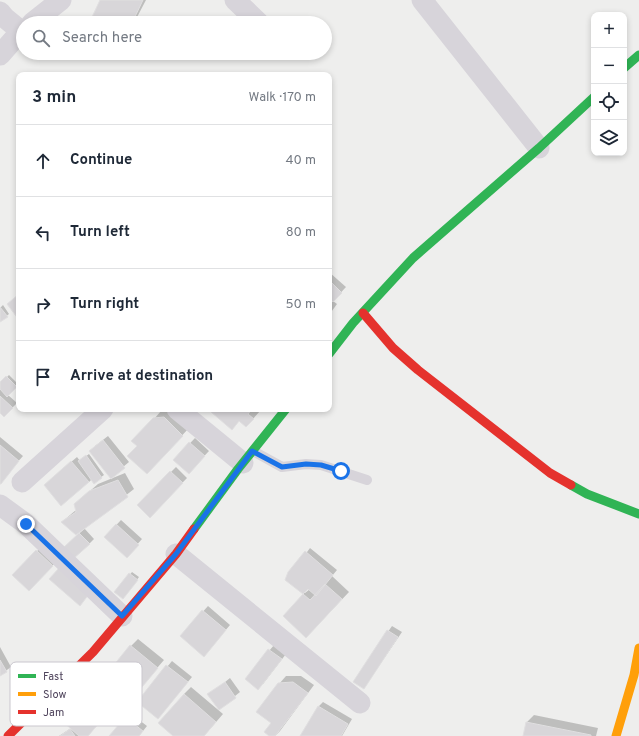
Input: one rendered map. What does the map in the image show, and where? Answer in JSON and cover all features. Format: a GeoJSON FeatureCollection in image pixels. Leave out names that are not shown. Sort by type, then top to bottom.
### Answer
{"type":"FeatureCollection","features":[{"type":"Feature","properties":{"kind":"street"},"geometry":{"type":"LineString","coordinates":[[40,16],[61,0]]}},
{"type":"Feature","properties":{"kind":"street"},"geometry":{"type":"LineString","coordinates":[[235,0],[252,16]]}},
{"type":"Feature","properties":{"kind":"street"},"geometry":{"type":"LineString","coordinates":[[422,0],[539,148]]}},
{"type":"Feature","properties":{"kind":"street"},"geometry":{"type":"LineString","coordinates":[[0,12],[5,18],[16,24]]}},
{"type":"Feature","properties":{"kind":"street"},"geometry":{"type":"LineString","coordinates":[[0,55],[16,38]]}},
{"type":"Feature","properties":{"kind":"street"},"geometry":{"type":"LineString","coordinates":[[627,65],[639,55]]}},
{"type":"Feature","properties":{"kind":"street"},"geometry":{"type":"LineString","coordinates":[[332,350],[363,313],[413,258],[539,148],[591,100]]}},
{"type":"Feature","properties":{"kind":"street"},"geometry":{"type":"LineString","coordinates":[[363,313],[393,348],[418,370],[550,472],[588,494],[639,514]]}},
{"type":"Feature","properties":{"kind":"street"},"geometry":{"type":"LineString","coordinates":[[22,482],[100,412]]}},
{"type":"Feature","properties":{"kind":"street"},"geometry":{"type":"LineString","coordinates":[[181,412],[248,457]]}},
{"type":"Feature","properties":{"kind":"street"},"geometry":{"type":"LineString","coordinates":[[83,662],[176,554],[248,457],[284,412]]}},
{"type":"Feature","properties":{"kind":"street"},"geometry":{"type":"LineString","coordinates":[[2,510],[26,524],[122,616]]}},
{"type":"Feature","properties":{"kind":"street"},"geometry":{"type":"LineString","coordinates":[[176,554],[360,703]]}},
{"type":"Feature","properties":{"kind":"street"},"geometry":{"type":"LineString","coordinates":[[616,736],[634,675],[639,648]]}},
{"type":"Feature","properties":{"kind":"street"},"geometry":{"type":"LineString","coordinates":[[8,736],[18,726]]}},
{"type":"Feature","properties":{"kind":"lane"},"geometry":{"type":"LineString","coordinates":[[248,457],[282,467],[306,464],[321,465],[367,480]]}},
{"type":"Feature","properties":{"kind":"building"},"geometry":{"type":"Polygon","coordinates":[[[100,0],[143,0],[135,16],[92,16],[100,0]]]}},
{"type":"Feature","properties":{"kind":"building"},"geometry":{"type":"Polygon","coordinates":[[[332,283],[342,293],[333,302],[332,301],[332,283]]]}},
{"type":"Feature","properties":{"kind":"building"},"geometry":{"type":"Polygon","coordinates":[[[16,296],[16,316],[7,304],[16,296]]]}},
{"type":"Feature","properties":{"kind":"building"},"geometry":{"type":"Polygon","coordinates":[[[0,307],[8,317],[0,322],[0,307]]]}},
{"type":"Feature","properties":{"kind":"building"},"geometry":{"type":"Polygon","coordinates":[[[6,376],[16,386],[16,388],[7,397],[0,389],[0,382],[6,376]]]}},
{"type":"Feature","properties":{"kind":"building"},"geometry":{"type":"Polygon","coordinates":[[[0,396],[13,408],[4,417],[0,413],[0,396]]]}},
{"type":"Feature","properties":{"kind":"building"},"geometry":{"type":"Polygon","coordinates":[[[211,412],[250,412],[248,414],[254,419],[246,427],[239,421],[232,430],[211,412]]]}},
{"type":"Feature","properties":{"kind":"building"},"geometry":{"type":"Polygon","coordinates":[[[164,417],[183,436],[147,474],[127,456],[137,446],[131,441],[153,418],[164,417]]]}},
{"type":"Feature","properties":{"kind":"building"},"geometry":{"type":"Polygon","coordinates":[[[103,440],[125,468],[111,479],[89,451],[103,440]]]}},
{"type":"Feature","properties":{"kind":"building"},"geometry":{"type":"Polygon","coordinates":[[[189,442],[205,456],[189,474],[173,460],[189,442]]]}},
{"type":"Feature","properties":{"kind":"building"},"geometry":{"type":"Polygon","coordinates":[[[0,445],[19,461],[1,484],[0,484],[0,445]]]}},
{"type":"Feature","properties":{"kind":"building"},"geometry":{"type":"Polygon","coordinates":[[[86,455],[102,478],[94,484],[78,461],[86,455]]]}},
{"type":"Feature","properties":{"kind":"building"},"geometry":{"type":"Polygon","coordinates":[[[71,461],[89,482],[61,506],[44,485],[71,461]]]}},
{"type":"Feature","properties":{"kind":"building"},"geometry":{"type":"Polygon","coordinates":[[[170,471],[183,483],[150,518],[137,505],[170,471]]]}},
{"type":"Feature","properties":{"kind":"building"},"geometry":{"type":"Polygon","coordinates":[[[118,480],[128,497],[76,535],[61,522],[76,512],[74,504],[89,491],[118,480]]]}},
{"type":"Feature","properties":{"kind":"building"},"geometry":{"type":"Polygon","coordinates":[[[116,524],[139,545],[127,558],[104,537],[116,524]]]}},
{"type":"Feature","properties":{"kind":"building"},"geometry":{"type":"Polygon","coordinates":[[[79,533],[90,544],[73,559],[63,548],[79,533]]]}},
{"type":"Feature","properties":{"kind":"building"},"geometry":{"type":"Polygon","coordinates":[[[36,550],[53,566],[29,591],[12,575],[36,550]]]}},
{"type":"Feature","properties":{"kind":"building"},"geometry":{"type":"Polygon","coordinates":[[[305,551],[333,575],[316,596],[308,589],[303,594],[285,580],[288,572],[305,551]]]}},
{"type":"Feature","properties":{"kind":"building"},"geometry":{"type":"Polygon","coordinates":[[[59,568],[89,594],[80,606],[49,579],[59,568]]]}},
{"type":"Feature","properties":{"kind":"building"},"geometry":{"type":"Polygon","coordinates":[[[129,573],[138,580],[123,599],[114,592],[129,573]]]}},
{"type":"Feature","properties":{"kind":"building"},"geometry":{"type":"Polygon","coordinates":[[[325,584],[342,599],[306,638],[283,616],[303,594],[310,600],[325,584]]]}},
{"type":"Feature","properties":{"kind":"building"},"geometry":{"type":"Polygon","coordinates":[[[202,610],[226,630],[204,657],[180,636],[202,610]]]}},
{"type":"Feature","properties":{"kind":"building"},"geometry":{"type":"Polygon","coordinates":[[[387,630],[398,637],[364,689],[353,682],[387,630]]]}},
{"type":"Feature","properties":{"kind":"building"},"geometry":{"type":"Polygon","coordinates":[[[130,645],[158,668],[142,687],[142,662],[116,662],[130,645]]]}},
{"type":"Feature","properties":{"kind":"building"},"geometry":{"type":"Polygon","coordinates":[[[268,649],[282,659],[258,690],[245,679],[268,649]]]}},
{"type":"Feature","properties":{"kind":"building"},"geometry":{"type":"Polygon","coordinates":[[[0,660],[7,672],[0,676],[0,660]]]}},
{"type":"Feature","properties":{"kind":"building"},"geometry":{"type":"Polygon","coordinates":[[[166,665],[188,682],[158,719],[142,706],[142,696],[166,665]]]}},
{"type":"Feature","properties":{"kind":"building"},"geometry":{"type":"Polygon","coordinates":[[[225,682],[236,698],[219,710],[207,694],[225,682]]]}},
{"type":"Feature","properties":{"kind":"building"},"geometry":{"type":"Polygon","coordinates":[[[293,682],[308,693],[275,736],[269,736],[264,732],[271,723],[256,712],[278,683],[293,682]]]}},
{"type":"Feature","properties":{"kind":"building"},"geometry":{"type":"Polygon","coordinates":[[[184,694],[216,722],[204,736],[173,736],[158,723],[184,694]]]}},
{"type":"Feature","properties":{"kind":"building"},"geometry":{"type":"Polygon","coordinates":[[[318,706],[348,724],[341,736],[300,736],[318,706]]]}},
{"type":"Feature","properties":{"kind":"building"},"geometry":{"type":"Polygon","coordinates":[[[526,722],[591,735],[591,736],[523,736],[526,722]]]}},
{"type":"Feature","properties":{"kind":"building"},"geometry":{"type":"Polygon","coordinates":[[[68,726],[97,726],[88,736],[79,736],[68,726]]]}},
{"type":"Feature","properties":{"kind":"building"},"geometry":{"type":"Polygon","coordinates":[[[117,726],[137,726],[143,731],[139,736],[109,736],[117,726]]]}},
{"type":"Feature","properties":{"kind":"building"},"geometry":{"type":"Polygon","coordinates":[[[70,729],[75,736],[60,736],[70,729]]]}},
{"type":"Feature","properties":{"kind":"traffic: fast"},"geometry":{"type":"LineString","coordinates":[[627,65],[639,55]]}},
{"type":"Feature","properties":{"kind":"traffic: fast"},"geometry":{"type":"LineString","coordinates":[[332,350],[353,323],[413,258],[539,148],[591,100]]}},
{"type":"Feature","properties":{"kind":"traffic: fast"},"geometry":{"type":"LineString","coordinates":[[194,529],[238,469],[284,412]]}},
{"type":"Feature","properties":{"kind":"traffic: fast"},"geometry":{"type":"LineString","coordinates":[[571,485],[587,494],[639,514]]}},
{"type":"Feature","properties":{"kind":"traffic: slow"},"geometry":{"type":"LineString","coordinates":[[616,736],[634,675],[639,648]]}},
{"type":"Feature","properties":{"kind":"traffic: jam"},"geometry":{"type":"LineString","coordinates":[[363,313],[393,348],[418,370],[550,473],[571,485]]}},
{"type":"Feature","properties":{"kind":"traffic: jam"},"geometry":{"type":"LineString","coordinates":[[83,662],[176,554],[194,529]]}},
{"type":"Feature","properties":{"kind":"traffic: jam"},"geometry":{"type":"LineString","coordinates":[[8,736],[18,726]]}},
{"type":"Feature","properties":{"kind":"route"},"geometry":{"type":"LineString","coordinates":[[26,524],[46,545],[122,616],[176,554],[252,451],[282,467],[306,464],[321,465],[341,471]]}}]}
